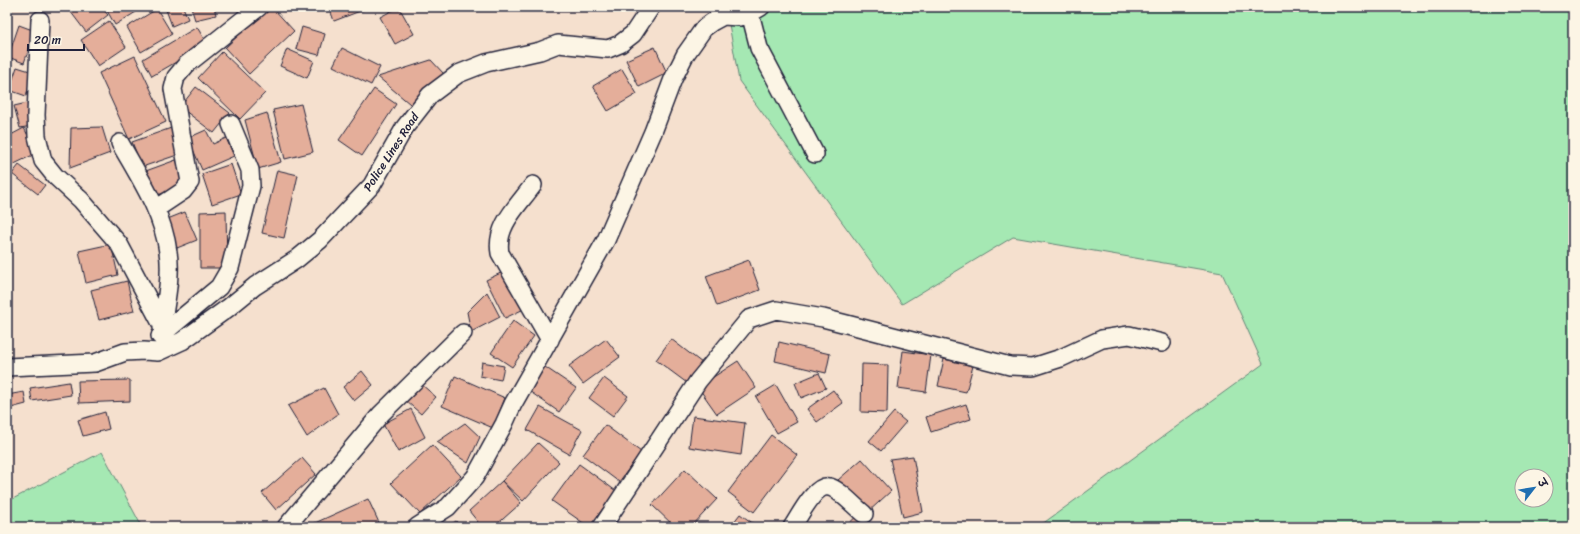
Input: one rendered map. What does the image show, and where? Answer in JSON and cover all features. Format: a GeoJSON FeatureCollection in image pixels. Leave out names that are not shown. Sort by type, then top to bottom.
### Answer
{"type":"FeatureCollection","features":[{"type":"Feature","properties":{"kind":"street"},"geometry":{"type":"LineString","coordinates":[[156,209],[183,191],[190,182],[173,88],[176,77],[186,65],[259,7]]}},
{"type":"Feature","properties":{"kind":"street","name":"Police Lines Road"},"geometry":{"type":"LineString","coordinates":[[7,367],[95,363],[125,352],[144,350],[160,338],[182,341],[204,326],[254,286],[297,259],[320,240],[372,185],[405,127],[430,95],[458,74],[486,63],[540,51],[558,44],[608,49],[620,44],[632,34],[651,7]]}},
{"type":"Feature","properties":{"kind":"street"},"geometry":{"type":"LineString","coordinates":[[417,527],[448,507],[474,477],[504,424],[513,404],[606,240],[653,132],[672,79],[685,55],[704,28],[723,16],[739,17],[755,10],[759,48],[815,154]]}},
{"type":"Feature","properties":{"kind":"street"},"geometry":{"type":"LineString","coordinates":[[40,20],[36,115],[37,136],[43,160],[55,176],[81,200],[120,244],[160,338]]}},
{"type":"Feature","properties":{"kind":"street"},"geometry":{"type":"LineString","coordinates":[[160,338],[219,287],[230,268],[252,186],[250,170],[231,124]]}},
{"type":"Feature","properties":{"kind":"street"},"geometry":{"type":"LineString","coordinates":[[120,143],[156,209],[160,218],[169,253],[167,289],[160,338]]}},
{"type":"Feature","properties":{"kind":"street"},"geometry":{"type":"LineString","coordinates":[[533,185],[502,226],[498,242],[500,253],[550,340]]}},
{"type":"Feature","properties":{"kind":"street"},"geometry":{"type":"LineString","coordinates":[[602,527],[698,380],[749,319],[776,310],[823,318],[1010,366],[1033,367],[1061,358],[1102,339],[1129,336],[1162,344]]}},
{"type":"Feature","properties":{"kind":"street"},"geometry":{"type":"LineString","coordinates":[[286,527],[381,414],[463,333]]}},
{"type":"Feature","properties":{"kind":"street"},"geometry":{"type":"LineString","coordinates":[[792,527],[815,492],[823,487],[829,487],[836,490],[864,514]]}},
{"type":"Feature","properties":{"kind":"green space"},"geometry":{"type":"Polygon","coordinates":[[[726,7],[1573,7],[1573,527],[1038,527],[1263,364],[1222,273],[1013,237],[902,304],[739,81],[726,7]]]}},
{"type":"Feature","properties":{"kind":"green space"},"geometry":{"type":"Polygon","coordinates":[[[102,452],[142,527],[7,527],[7,502],[102,452]]]}},
{"type":"Feature","properties":{"kind":"building"},"geometry":{"type":"Polygon","coordinates":[[[67,7],[101,7],[108,15],[86,32],[67,7]]]}},
{"type":"Feature","properties":{"kind":"building"},"geometry":{"type":"Polygon","coordinates":[[[105,7],[133,7],[136,12],[115,25],[105,7]]]}},
{"type":"Feature","properties":{"kind":"building"},"geometry":{"type":"Polygon","coordinates":[[[165,7],[183,7],[188,19],[172,26],[165,7]]]}},
{"type":"Feature","properties":{"kind":"building"},"geometry":{"type":"Polygon","coordinates":[[[191,7],[214,7],[216,15],[195,20],[191,7]]]}},
{"type":"Feature","properties":{"kind":"building"},"geometry":{"type":"Polygon","coordinates":[[[268,7],[272,7],[294,31],[249,74],[225,48],[268,7]]]}},
{"type":"Feature","properties":{"kind":"building"},"geometry":{"type":"Polygon","coordinates":[[[329,7],[368,7],[368,8],[334,21],[329,7]]]}},
{"type":"Feature","properties":{"kind":"building"},"geometry":{"type":"Polygon","coordinates":[[[399,7],[414,34],[395,44],[380,17],[399,7]]]}},
{"type":"Feature","properties":{"kind":"building"},"geometry":{"type":"Polygon","coordinates":[[[157,9],[172,34],[141,52],[127,27],[157,9]]]}},
{"type":"Feature","properties":{"kind":"building"},"geometry":{"type":"Polygon","coordinates":[[[109,21],[126,47],[98,66],[81,40],[109,21]]]}},
{"type":"Feature","properties":{"kind":"building"},"geometry":{"type":"Polygon","coordinates":[[[19,25],[35,31],[24,63],[8,57],[19,25]]]}},
{"type":"Feature","properties":{"kind":"building"},"geometry":{"type":"Polygon","coordinates":[[[197,27],[207,44],[152,76],[143,59],[197,27]]]}},
{"type":"Feature","properties":{"kind":"building"},"geometry":{"type":"Polygon","coordinates":[[[302,27],[325,34],[319,55],[296,49],[302,27]]]}},
{"type":"Feature","properties":{"kind":"building"},"geometry":{"type":"Polygon","coordinates":[[[655,47],[667,73],[639,87],[626,60],[655,47]]]}},
{"type":"Feature","properties":{"kind":"building"},"geometry":{"type":"Polygon","coordinates":[[[342,48],[380,67],[371,85],[333,66],[342,48]]]}},
{"type":"Feature","properties":{"kind":"building"},"geometry":{"type":"Polygon","coordinates":[[[287,49],[314,61],[307,78],[280,66],[287,49]]]}},
{"type":"Feature","properties":{"kind":"building"},"geometry":{"type":"Polygon","coordinates":[[[222,52],[265,93],[240,119],[198,78],[222,52]]]}},
{"type":"Feature","properties":{"kind":"building"},"geometry":{"type":"Polygon","coordinates":[[[135,56],[166,122],[129,139],[99,73],[135,56]]]}},
{"type":"Feature","properties":{"kind":"building"},"geometry":{"type":"Polygon","coordinates":[[[431,60],[444,74],[416,109],[378,77],[431,60]]]}},
{"type":"Feature","properties":{"kind":"building"},"geometry":{"type":"Polygon","coordinates":[[[17,67],[33,72],[26,96],[9,90],[17,67]]]}},
{"type":"Feature","properties":{"kind":"building"},"geometry":{"type":"Polygon","coordinates":[[[622,69],[637,94],[608,111],[593,86],[622,69]]]}},
{"type":"Feature","properties":{"kind":"building"},"geometry":{"type":"Polygon","coordinates":[[[196,87],[230,113],[214,133],[180,107],[196,87]]]}},
{"type":"Feature","properties":{"kind":"building"},"geometry":{"type":"Polygon","coordinates":[[[374,89],[396,104],[362,156],[339,140],[374,89]]]}},
{"type":"Feature","properties":{"kind":"building"},"geometry":{"type":"Polygon","coordinates":[[[27,103],[32,126],[20,128],[14,106],[27,103]]]}},
{"type":"Feature","properties":{"kind":"building"},"geometry":{"type":"Polygon","coordinates":[[[301,104],[313,152],[285,159],[273,110],[301,104]]]}},
{"type":"Feature","properties":{"kind":"building"},"geometry":{"type":"Polygon","coordinates":[[[267,113],[281,162],[258,169],[245,120],[267,113]]]}},
{"type":"Feature","properties":{"kind":"building"},"geometry":{"type":"Polygon","coordinates":[[[102,127],[110,153],[70,168],[71,128],[102,127]]]}},
{"type":"Feature","properties":{"kind":"building"},"geometry":{"type":"Polygon","coordinates":[[[174,127],[183,153],[142,167],[132,142],[174,127]]]}},
{"type":"Feature","properties":{"kind":"building"},"geometry":{"type":"Polygon","coordinates":[[[24,128],[37,153],[8,167],[7,137],[24,128]]]}},
{"type":"Feature","properties":{"kind":"building"},"geometry":{"type":"Polygon","coordinates":[[[206,130],[213,144],[226,138],[234,156],[202,170],[188,138],[206,130]]]}},
{"type":"Feature","properties":{"kind":"building"},"geometry":{"type":"Polygon","coordinates":[[[176,160],[186,184],[153,197],[143,172],[176,160]]]}},
{"type":"Feature","properties":{"kind":"building"},"geometry":{"type":"Polygon","coordinates":[[[231,164],[241,194],[212,204],[202,174],[231,164]]]}},
{"type":"Feature","properties":{"kind":"building"},"geometry":{"type":"Polygon","coordinates":[[[19,165],[45,185],[38,194],[12,174],[19,165]]]}},
{"type":"Feature","properties":{"kind":"building"},"geometry":{"type":"Polygon","coordinates":[[[277,170],[298,175],[284,238],[262,233],[277,170]]]}},
{"type":"Feature","properties":{"kind":"building"},"geometry":{"type":"Polygon","coordinates":[[[226,211],[227,268],[200,268],[200,212],[226,211]]]}},
{"type":"Feature","properties":{"kind":"building"},"geometry":{"type":"Polygon","coordinates":[[[185,212],[197,240],[177,248],[165,220],[185,212]]]}},
{"type":"Feature","properties":{"kind":"building"},"geometry":{"type":"Polygon","coordinates":[[[111,244],[118,275],[86,283],[79,251],[111,244]]]}},
{"type":"Feature","properties":{"kind":"building"},"geometry":{"type":"Polygon","coordinates":[[[749,260],[760,290],[717,306],[706,276],[749,260]]]}},
{"type":"Feature","properties":{"kind":"building"},"geometry":{"type":"Polygon","coordinates":[[[507,270],[526,308],[505,318],[486,280],[507,270]]]}},
{"type":"Feature","properties":{"kind":"building"},"geometry":{"type":"Polygon","coordinates":[[[127,281],[134,311],[99,320],[91,290],[127,281]]]}},
{"type":"Feature","properties":{"kind":"building"},"geometry":{"type":"Polygon","coordinates":[[[487,292],[500,317],[471,332],[467,312],[487,292]]]}},
{"type":"Feature","properties":{"kind":"building"},"geometry":{"type":"Polygon","coordinates":[[[513,321],[534,336],[512,367],[491,353],[513,321]]]}},
{"type":"Feature","properties":{"kind":"building"},"geometry":{"type":"Polygon","coordinates":[[[606,339],[620,357],[583,384],[569,366],[606,339]]]}},
{"type":"Feature","properties":{"kind":"building"},"geometry":{"type":"Polygon","coordinates":[[[671,339],[702,363],[687,383],[656,360],[671,339]]]}},
{"type":"Feature","properties":{"kind":"building"},"geometry":{"type":"Polygon","coordinates":[[[779,342],[830,354],[826,373],[775,361],[779,342]]]}},
{"type":"Feature","properties":{"kind":"building"},"geometry":{"type":"Polygon","coordinates":[[[903,351],[931,355],[926,392],[898,388],[903,351]]]}},
{"type":"Feature","properties":{"kind":"building"},"geometry":{"type":"Polygon","coordinates":[[[944,359],[973,366],[966,392],[938,386],[944,359]]]}},
{"type":"Feature","properties":{"kind":"building"},"geometry":{"type":"Polygon","coordinates":[[[738,361],[756,388],[717,414],[698,387],[738,361]]]}},
{"type":"Feature","properties":{"kind":"building"},"geometry":{"type":"Polygon","coordinates":[[[482,362],[504,366],[501,380],[480,376],[482,362]]]}},
{"type":"Feature","properties":{"kind":"building"},"geometry":{"type":"Polygon","coordinates":[[[862,364],[888,365],[887,413],[861,412],[862,364]]]}},
{"type":"Feature","properties":{"kind":"building"},"geometry":{"type":"Polygon","coordinates":[[[545,367],[576,388],[559,412],[529,391],[545,367]]]}},
{"type":"Feature","properties":{"kind":"building"},"geometry":{"type":"Polygon","coordinates":[[[362,371],[373,385],[354,401],[343,387],[362,371]]]}},
{"type":"Feature","properties":{"kind":"building"},"geometry":{"type":"Polygon","coordinates":[[[819,373],[826,388],[801,398],[795,383],[819,373]]]}},
{"type":"Feature","properties":{"kind":"building"},"geometry":{"type":"Polygon","coordinates":[[[455,376],[505,398],[493,428],[442,406],[455,376]]]}},
{"type":"Feature","properties":{"kind":"building"},"geometry":{"type":"Polygon","coordinates":[[[604,378],[628,396],[613,416],[589,398],[604,378]]]}},
{"type":"Feature","properties":{"kind":"building"},"geometry":{"type":"Polygon","coordinates":[[[130,380],[130,401],[79,403],[78,381],[130,380]]]}},
{"type":"Feature","properties":{"kind":"building"},"geometry":{"type":"Polygon","coordinates":[[[69,382],[71,395],[32,401],[30,388],[69,382]]]}},
{"type":"Feature","properties":{"kind":"building"},"geometry":{"type":"Polygon","coordinates":[[[421,384],[436,397],[421,414],[406,401],[421,384]]]}},
{"type":"Feature","properties":{"kind":"building"},"geometry":{"type":"Polygon","coordinates":[[[776,385],[797,422],[777,433],[756,397],[776,385]]]}},
{"type":"Feature","properties":{"kind":"building"},"geometry":{"type":"Polygon","coordinates":[[[324,388],[338,414],[307,437],[288,406],[324,388]]]}},
{"type":"Feature","properties":{"kind":"building"},"geometry":{"type":"Polygon","coordinates":[[[833,390],[843,403],[817,422],[807,409],[833,390]]]}},
{"type":"Feature","properties":{"kind":"building"},"geometry":{"type":"Polygon","coordinates":[[[24,392],[26,404],[7,409],[7,395],[24,392]]]}},
{"type":"Feature","properties":{"kind":"building"},"geometry":{"type":"Polygon","coordinates":[[[966,404],[971,419],[931,432],[926,417],[966,404]]]}},
{"type":"Feature","properties":{"kind":"building"},"geometry":{"type":"Polygon","coordinates":[[[540,407],[582,430],[569,454],[527,430],[540,407]]]}},
{"type":"Feature","properties":{"kind":"building"},"geometry":{"type":"Polygon","coordinates":[[[411,409],[425,437],[398,452],[383,424],[411,409]]]}},
{"type":"Feature","properties":{"kind":"building"},"geometry":{"type":"Polygon","coordinates":[[[105,412],[109,429],[83,436],[78,420],[105,412]]]}},
{"type":"Feature","properties":{"kind":"building"},"geometry":{"type":"Polygon","coordinates":[[[894,412],[906,422],[881,451],[869,441],[894,412]]]}},
{"type":"Feature","properties":{"kind":"building"},"geometry":{"type":"Polygon","coordinates":[[[693,416],[745,423],[741,455],[689,447],[693,416]]]}},
{"type":"Feature","properties":{"kind":"building"},"geometry":{"type":"Polygon","coordinates":[[[465,423],[480,437],[468,463],[437,442],[465,423]]]}},
{"type":"Feature","properties":{"kind":"building"},"geometry":{"type":"Polygon","coordinates":[[[605,425],[641,452],[619,482],[583,455],[605,425]]]}},
{"type":"Feature","properties":{"kind":"building"},"geometry":{"type":"Polygon","coordinates":[[[771,435],[797,455],[754,512],[728,492],[771,435]]]}},
{"type":"Feature","properties":{"kind":"building"},"geometry":{"type":"Polygon","coordinates":[[[538,443],[559,462],[523,501],[502,481],[538,443]]]}},
{"type":"Feature","properties":{"kind":"building"},"geometry":{"type":"Polygon","coordinates":[[[432,445],[461,476],[420,514],[391,483],[432,445]]]}},
{"type":"Feature","properties":{"kind":"building"},"geometry":{"type":"Polygon","coordinates":[[[913,456],[923,512],[903,517],[890,459],[913,456]]]}},
{"type":"Feature","properties":{"kind":"building"},"geometry":{"type":"Polygon","coordinates":[[[302,458],[316,474],[276,510],[262,493],[302,458]]]}},
{"type":"Feature","properties":{"kind":"building"},"geometry":{"type":"Polygon","coordinates":[[[862,459],[891,491],[867,513],[838,480],[862,459]]]}},
{"type":"Feature","properties":{"kind":"building"},"geometry":{"type":"Polygon","coordinates":[[[579,464],[616,491],[589,527],[552,501],[579,464]]]}},
{"type":"Feature","properties":{"kind":"building"},"geometry":{"type":"Polygon","coordinates":[[[685,469],[717,499],[691,527],[675,527],[652,505],[685,469]]]}},
{"type":"Feature","properties":{"kind":"building"},"geometry":{"type":"Polygon","coordinates":[[[502,481],[521,503],[494,527],[482,527],[469,511],[502,481]]]}},
{"type":"Feature","properties":{"kind":"building"},"geometry":{"type":"Polygon","coordinates":[[[368,499],[381,527],[306,527],[368,499]]]}},
{"type":"Feature","properties":{"kind":"building"},"geometry":{"type":"Polygon","coordinates":[[[740,514],[758,527],[730,527],[740,514]]]}},
{"type":"Feature","properties":{"kind":"building"},"geometry":{"type":"Polygon","coordinates":[[[859,514],[871,527],[845,527],[859,514]]]}},
{"type":"Feature","properties":{"kind":"building"},"geometry":{"type":"Polygon","coordinates":[[[456,521],[460,527],[447,527],[456,521]]]}},
{"type":"Feature","properties":{"kind":"building"},"geometry":{"type":"Polygon","coordinates":[[[566,523],[571,527],[562,527],[566,523]]]}}]}
